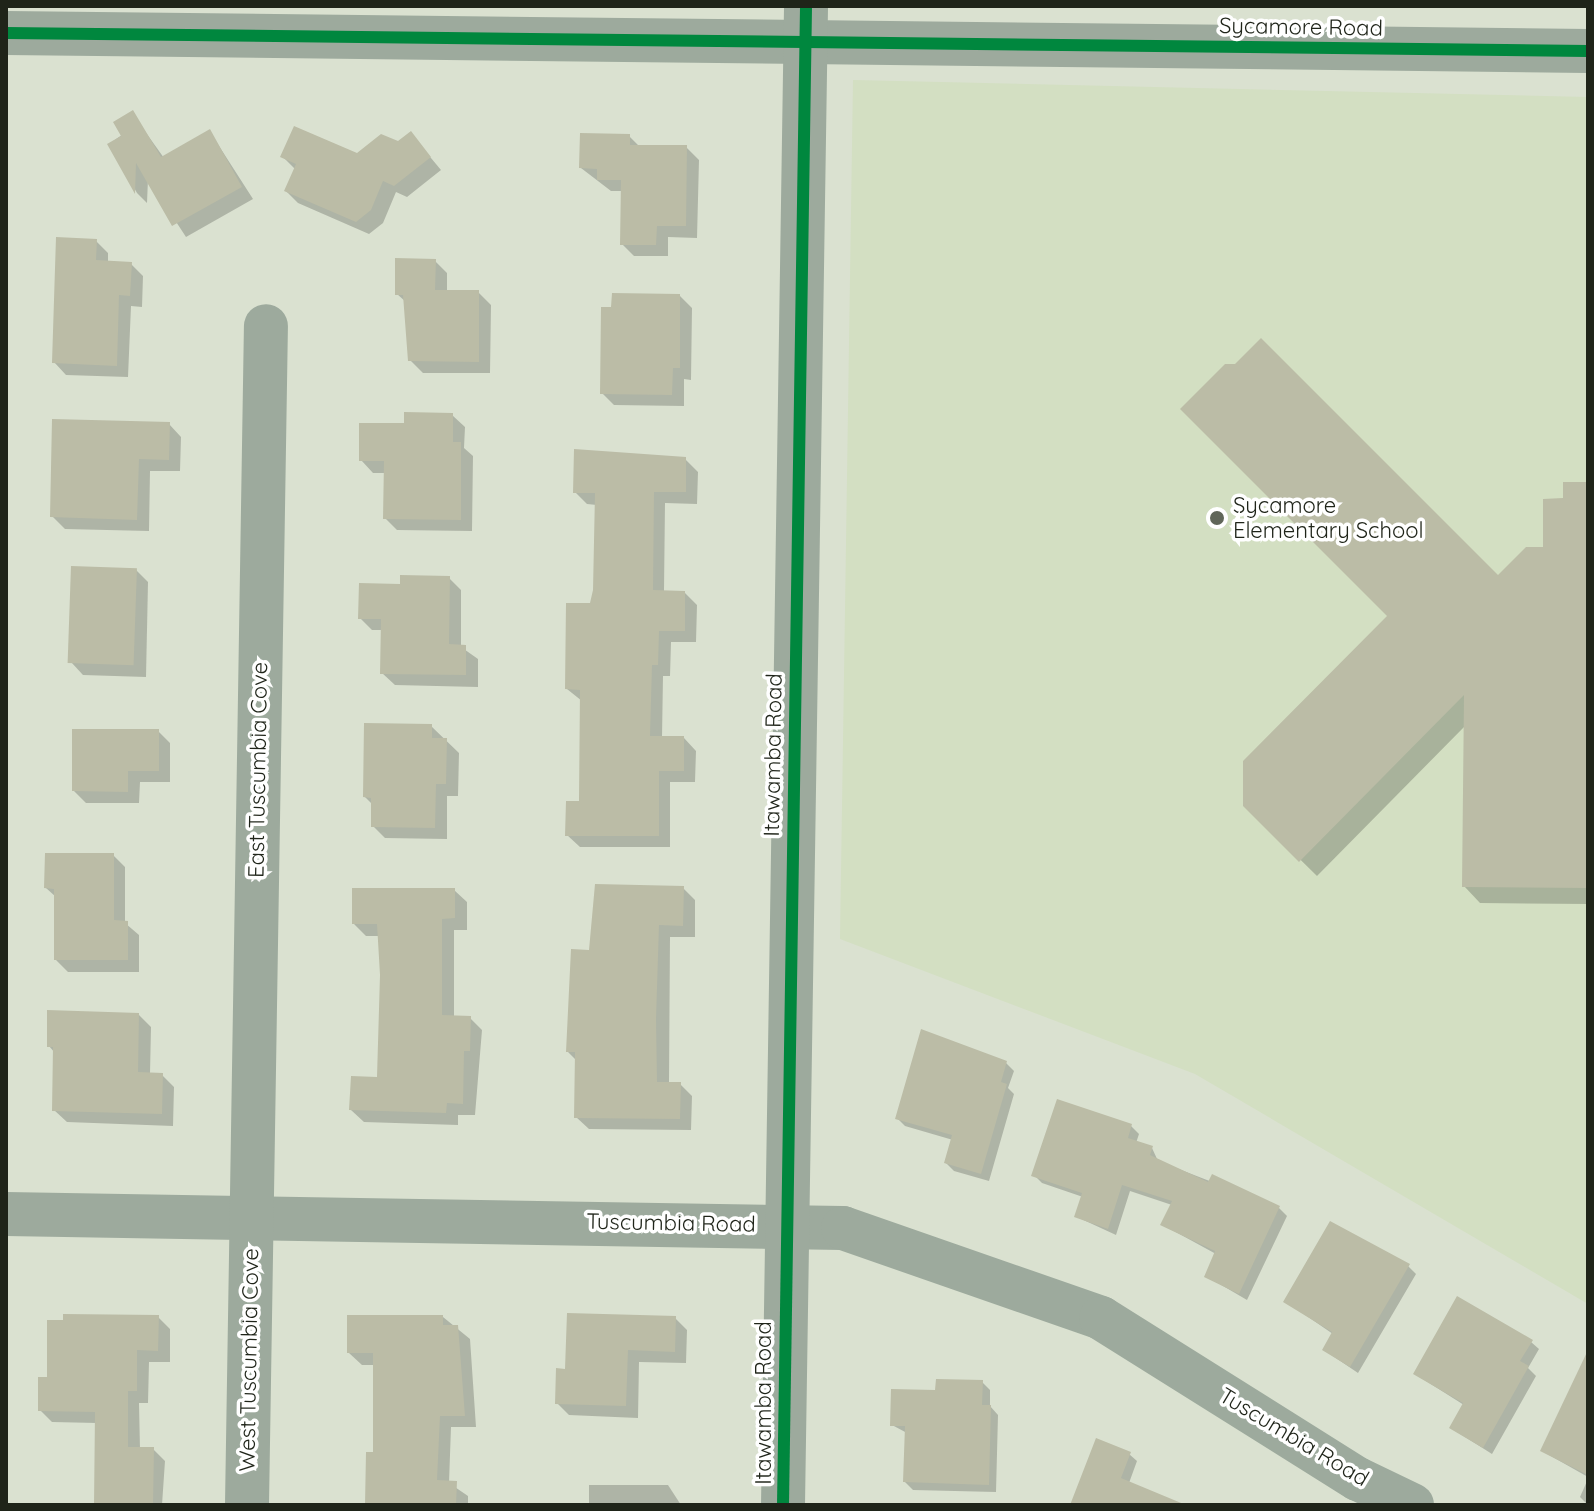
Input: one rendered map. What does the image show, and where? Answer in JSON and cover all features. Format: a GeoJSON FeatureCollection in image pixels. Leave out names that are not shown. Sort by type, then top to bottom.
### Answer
{"type":"FeatureCollection","features":[{"type":"Feature","properties":{"kind":"street","name":"Sycamore Road"},"geometry":{"type":"LineString","coordinates":[[6,33],[806,22],[1588,51]]}},
{"type":"Feature","properties":{"kind":"street","name":"Itawamba Road"},"geometry":{"type":"LineString","coordinates":[[783,1505],[806,22]]}},
{"type":"Feature","properties":{"kind":"street","name":"East Tuscumbia Cove"},"geometry":{"type":"LineString","coordinates":[[251,1215],[266,326]]}},
{"type":"Feature","properties":{"kind":"street","name":"Tuscumbia Road"},"geometry":{"type":"LineString","coordinates":[[6,1214],[251,1215],[843,1228],[1101,1318],[1358,1479],[1412,1505]]}},
{"type":"Feature","properties":{"kind":"street","name":"West Tuscumbia Cove"},"geometry":{"type":"LineString","coordinates":[[247,1505],[251,1215]]}},
{"type":"Feature","properties":{"kind":"shaded area","name":"Sycamore Elementary School"},"geometry":{"type":"Polygon","coordinates":[[[853,80],[1588,97],[1588,1304],[1195,1074],[840,939],[853,80]]]}},
{"type":"Feature","properties":{"kind":"building"},"geometry":{"type":"Polygon","coordinates":[[[133,110],[161,157],[210,129],[242,187],[172,226],[136,163],[135,194],[107,144],[121,136],[113,122],[133,110]]]}},
{"type":"Feature","properties":{"kind":"building"},"geometry":{"type":"Polygon","coordinates":[[[294,126],[357,153],[381,134],[398,141],[411,131],[431,157],[394,186],[383,181],[371,210],[356,222],[284,191],[296,164],[280,157],[294,126]]]}},
{"type":"Feature","properties":{"kind":"building"},"geometry":{"type":"Polygon","coordinates":[[[580,133],[630,134],[630,145],[687,145],[686,226],[657,226],[656,245],[620,245],[621,180],[597,180],[597,169],[579,168],[580,133]]]}},
{"type":"Feature","properties":{"kind":"building"},"geometry":{"type":"Polygon","coordinates":[[[56,237],[97,239],[96,260],[132,262],[130,296],[119,295],[117,366],[52,363],[56,237]]]}},
{"type":"Feature","properties":{"kind":"building"},"geometry":{"type":"Polygon","coordinates":[[[395,258],[436,259],[435,290],[479,290],[479,362],[408,361],[403,295],[395,295],[395,258]]]}},
{"type":"Feature","properties":{"kind":"building"},"geometry":{"type":"Polygon","coordinates":[[[612,293],[680,294],[680,368],[673,368],[672,395],[600,394],[601,307],[611,307],[612,293]]]}},
{"type":"Feature","properties":{"kind":"building"},"geometry":{"type":"Polygon","coordinates":[[[1261,338],[1498,575],[1526,547],[1543,547],[1543,499],[1563,498],[1563,482],[1588,482],[1588,888],[1462,887],[1464,695],[1299,862],[1243,806],[1243,761],[1387,616],[1180,409],[1225,364],[1235,364],[1261,338]]]}},
{"type":"Feature","properties":{"kind":"building"},"geometry":{"type":"Polygon","coordinates":[[[404,412],[453,413],[453,442],[461,442],[461,520],[383,519],[384,461],[359,461],[359,423],[404,423],[404,412]]]}},
{"type":"Feature","properties":{"kind":"building"},"geometry":{"type":"Polygon","coordinates":[[[52,419],[170,422],[169,460],[139,459],[137,520],[50,517],[52,419]]]}},
{"type":"Feature","properties":{"kind":"building"},"geometry":{"type":"Polygon","coordinates":[[[574,449],[686,457],[686,492],[654,492],[653,590],[685,591],[685,631],[659,631],[658,665],[652,665],[650,736],[684,736],[684,771],[659,771],[659,836],[565,836],[566,801],[579,801],[580,690],[565,689],[566,603],[590,603],[593,590],[595,493],[573,493],[574,449]]]}},
{"type":"Feature","properties":{"kind":"building"},"geometry":{"type":"Polygon","coordinates":[[[71,566],[137,568],[134,665],[68,663],[71,566]]]}},
{"type":"Feature","properties":{"kind":"building"},"geometry":{"type":"Polygon","coordinates":[[[400,575],[450,576],[449,644],[466,645],[466,675],[380,674],[381,619],[358,619],[359,583],[400,584],[400,575]]]}},
{"type":"Feature","properties":{"kind":"building"},"geometry":{"type":"Polygon","coordinates":[[[364,723],[432,724],[432,738],[447,738],[446,784],[436,784],[435,828],[371,827],[371,798],[363,797],[364,723]]]}},
{"type":"Feature","properties":{"kind":"building"},"geometry":{"type":"Polygon","coordinates":[[[72,729],[159,729],[159,771],[128,771],[128,792],[72,791],[72,729]]]}},
{"type":"Feature","properties":{"kind":"building"},"geometry":{"type":"Polygon","coordinates":[[[45,853],[114,853],[114,920],[128,921],[128,960],[54,960],[54,889],[44,888],[45,853]]]}},
{"type":"Feature","properties":{"kind":"building"},"geometry":{"type":"Polygon","coordinates":[[[595,884],[684,886],[683,926],[659,925],[656,1019],[657,1082],[681,1082],[680,1119],[574,1118],[575,1052],[566,1052],[571,949],[589,950],[595,884]]]}},
{"type":"Feature","properties":{"kind":"building"},"geometry":{"type":"Polygon","coordinates":[[[352,888],[455,888],[455,918],[442,919],[442,1015],[471,1016],[470,1051],[464,1051],[463,1104],[447,1103],[446,1113],[349,1110],[351,1076],[377,1077],[380,975],[377,924],[352,924],[352,888]]]}},
{"type":"Feature","properties":{"kind":"building"},"geometry":{"type":"Polygon","coordinates":[[[47,1010],[139,1013],[138,1072],[163,1073],[162,1114],[52,1111],[53,1047],[47,1047],[47,1010]]]}},
{"type":"Feature","properties":{"kind":"building"},"geometry":{"type":"Polygon","coordinates":[[[921,1029],[1007,1061],[1001,1082],[1007,1084],[981,1174],[944,1163],[952,1135],[895,1119],[921,1029]]]}},
{"type":"Feature","properties":{"kind":"building"},"geometry":{"type":"Polygon","coordinates":[[[1057,1099],[1132,1124],[1128,1138],[1153,1146],[1150,1155],[1208,1182],[1212,1174],[1280,1206],[1239,1294],[1204,1277],[1215,1251],[1160,1225],[1172,1201],[1122,1185],[1108,1229],[1074,1217],[1082,1193],[1031,1176],[1057,1099]]]}},
{"type":"Feature","properties":{"kind":"building"},"geometry":{"type":"Polygon","coordinates":[[[1330,1221],[1410,1264],[1350,1367],[1322,1350],[1332,1332],[1283,1302],[1330,1221]]]}},
{"type":"Feature","properties":{"kind":"building"},"geometry":{"type":"Polygon","coordinates":[[[1457,1296],[1533,1340],[1520,1361],[1529,1366],[1483,1448],[1449,1428],[1463,1403],[1413,1374],[1457,1296]]]}},
{"type":"Feature","properties":{"kind":"building"},"geometry":{"type":"Polygon","coordinates":[[[567,1313],[676,1316],[675,1352],[628,1350],[626,1406],[555,1404],[556,1368],[565,1369],[567,1313]]]}},
{"type":"Feature","properties":{"kind":"building"},"geometry":{"type":"Polygon","coordinates":[[[63,1314],[159,1315],[158,1351],[137,1350],[137,1391],[128,1391],[128,1447],[154,1447],[153,1505],[94,1505],[95,1412],[38,1411],[38,1377],[47,1377],[47,1320],[63,1320],[63,1314]]]}},
{"type":"Feature","properties":{"kind":"building"},"geometry":{"type":"Polygon","coordinates":[[[347,1315],[443,1315],[443,1325],[458,1325],[465,1416],[440,1416],[437,1480],[457,1481],[456,1505],[365,1505],[366,1452],[373,1452],[373,1353],[347,1353],[347,1315]]]}},
{"type":"Feature","properties":{"kind":"building"},"geometry":{"type":"Polygon","coordinates":[[[1588,1350],[1588,1475],[1540,1451],[1588,1350]]]}},
{"type":"Feature","properties":{"kind":"building"},"geometry":{"type":"Polygon","coordinates":[[[936,1379],[983,1380],[982,1405],[991,1405],[989,1485],[903,1482],[905,1426],[890,1426],[891,1389],[935,1390],[936,1379]]]}},
{"type":"Feature","properties":{"kind":"building"},"geometry":{"type":"Polygon","coordinates":[[[1096,1438],[1131,1452],[1121,1478],[1186,1505],[1070,1505],[1096,1438]]]}},
{"type":"Feature","properties":{"kind":"cycle path"},"geometry":{"type":"LineString","coordinates":[[783,1505],[806,6]]}},
{"type":"Feature","properties":{"kind":"cycle path"},"geometry":{"type":"LineString","coordinates":[[6,33],[1588,51]]}},
{"type":"Feature","properties":{"kind":"place","name":"Sycamore Elementary School"},"geometry":{"type":"Point","coordinates":[1217,518]}}]}
